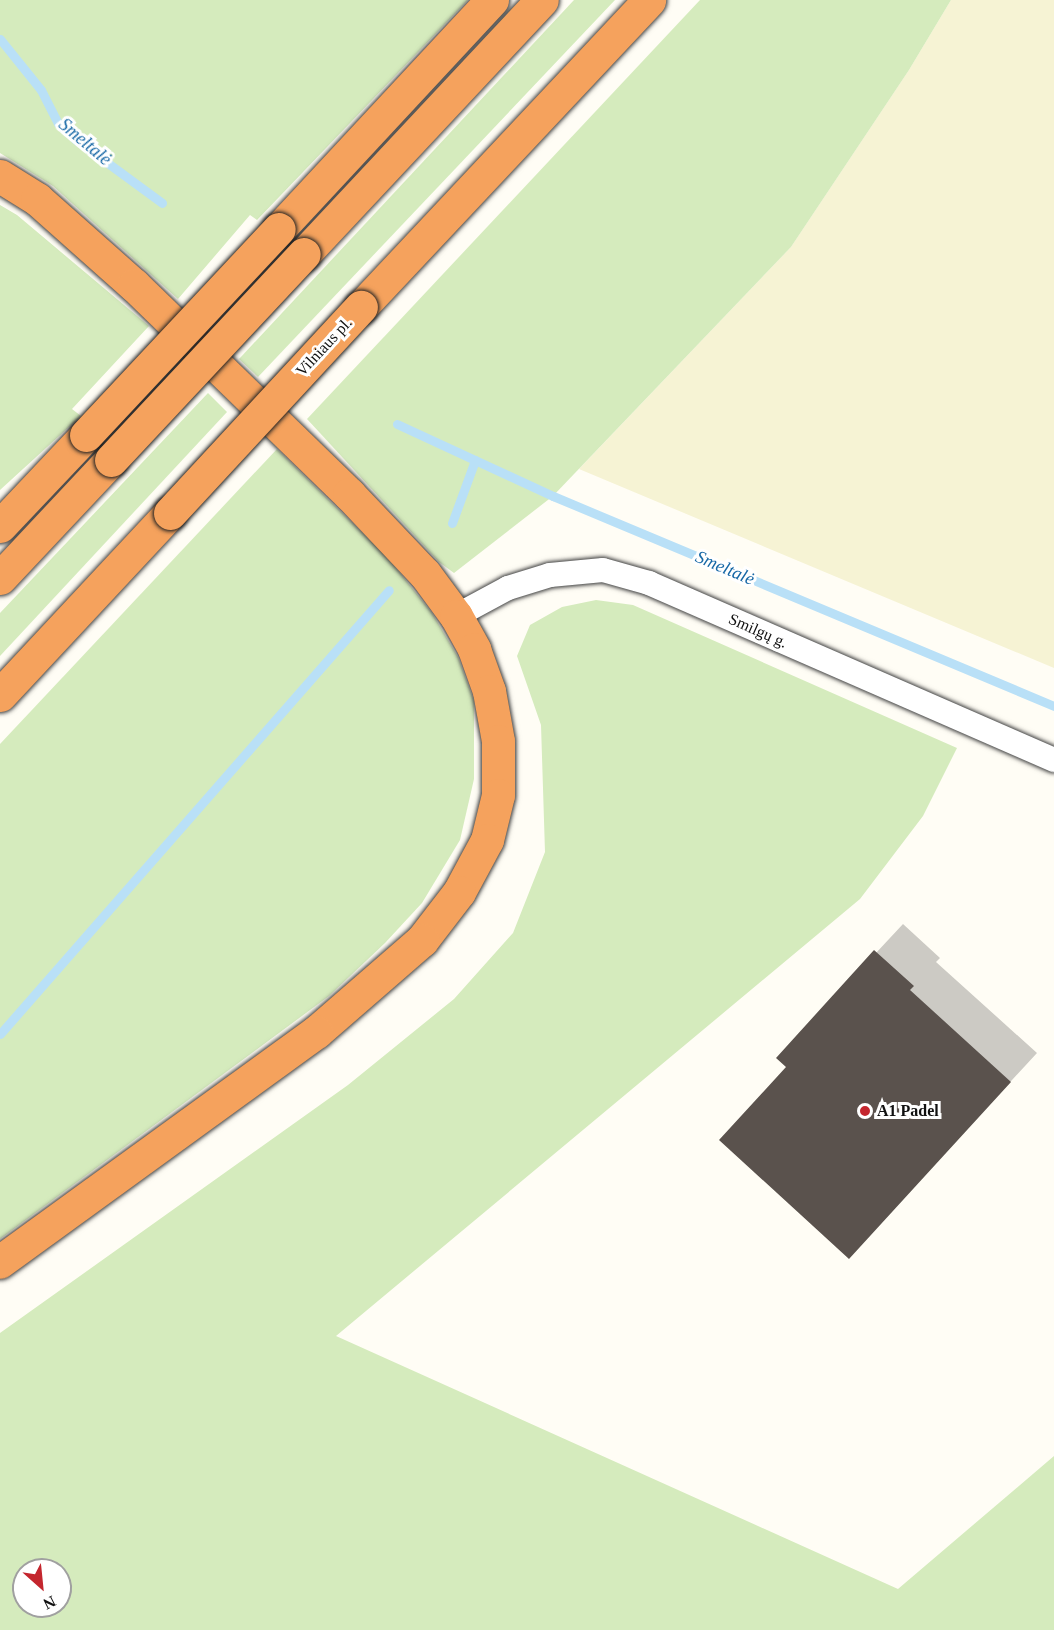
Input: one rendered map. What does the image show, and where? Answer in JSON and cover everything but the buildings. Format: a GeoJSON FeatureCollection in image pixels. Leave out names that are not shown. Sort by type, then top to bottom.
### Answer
{"type":"FeatureCollection","features":[{"type":"Feature","properties":{"kind":"highway"},"geometry":{"type":"LineString","coordinates":[[0,526],[492,0]]}},
{"type":"Feature","properties":{"kind":"highway"},"geometry":{"type":"LineString","coordinates":[[0,578],[542,0]]}},
{"type":"Feature","properties":{"kind":"highway","name":"Vilniaus pl."},"geometry":{"type":"LineString","coordinates":[[0,695],[649,0]]}},
{"type":"Feature","properties":{"kind":"highway"},"geometry":{"type":"LineString","coordinates":[[0,176],[60,218],[150,301],[382,527],[425,574],[456,616],[474,649],[489,691],[498,741],[498,795],[487,840],[459,892],[422,940],[316,1032],[0,1262]]}},
{"type":"Feature","properties":{"kind":"street","name":"Smilgų g."},"geometry":{"type":"LineString","coordinates":[[456,616],[508,588],[550,575],[603,570],[649,583],[1054,760]]}},
{"type":"Feature","properties":{"kind":"shaded area"},"geometry":{"type":"Polygon","coordinates":[[[951,0],[1054,0],[1054,668],[579,469],[791,247],[909,70],[951,0]]]}},
{"type":"Feature","properties":{"kind":"green space"},"geometry":{"type":"Polygon","coordinates":[[[0,0],[468,0],[257,220],[250,215],[178,299],[53,186],[0,153],[0,0]]]}},
{"type":"Feature","properties":{"kind":"green space"},"geometry":{"type":"Polygon","coordinates":[[[574,0],[615,0],[258,377],[239,359],[574,0]]]}},
{"type":"Feature","properties":{"kind":"green space"},"geometry":{"type":"Polygon","coordinates":[[[700,0],[951,0],[909,70],[791,247],[553,496],[454,573],[439,562],[307,419],[700,0]]]}},
{"type":"Feature","properties":{"kind":"green space"},"geometry":{"type":"Polygon","coordinates":[[[0,205],[17,215],[149,326],[72,409],[81,416],[0,490],[0,205]]]}},
{"type":"Feature","properties":{"kind":"green space"},"geometry":{"type":"Polygon","coordinates":[[[208,393],[227,412],[0,656],[0,613],[208,393]]]}},
{"type":"Feature","properties":{"kind":"green space"},"geometry":{"type":"Polygon","coordinates":[[[277,449],[388,558],[432,613],[458,657],[474,701],[474,779],[460,840],[422,903],[385,943],[329,996],[0,1239],[0,744],[277,449]]]}},
{"type":"Feature","properties":{"kind":"green space"},"geometry":{"type":"Polygon","coordinates":[[[596,600],[633,605],[957,748],[923,816],[860,899],[336,1336],[898,1589],[1054,1456],[1054,1630],[0,1630],[0,1333],[348,1085],[454,999],[513,933],[545,852],[541,725],[517,656],[530,625],[562,607],[596,600]]]}},
{"type":"Feature","properties":{"kind":"waterway","name":"Smeltalė"},"geometry":{"type":"LineString","coordinates":[[0,39],[41,90],[58,123],[75,139],[162,203]]}},
{"type":"Feature","properties":{"kind":"waterway","name":"Smeltalė"},"geometry":{"type":"LineString","coordinates":[[397,424],[553,496],[1054,706]]}},
{"type":"Feature","properties":{"kind":"waterway"},"geometry":{"type":"LineString","coordinates":[[452,523],[475,460]]}},
{"type":"Feature","properties":{"kind":"waterway"},"geometry":{"type":"LineString","coordinates":[[0,1034],[389,590]]}},
{"type":"Feature","properties":{"kind":"place","name":"A1 Padel"},"geometry":{"type":"Point","coordinates":[865,1111]}}]}
